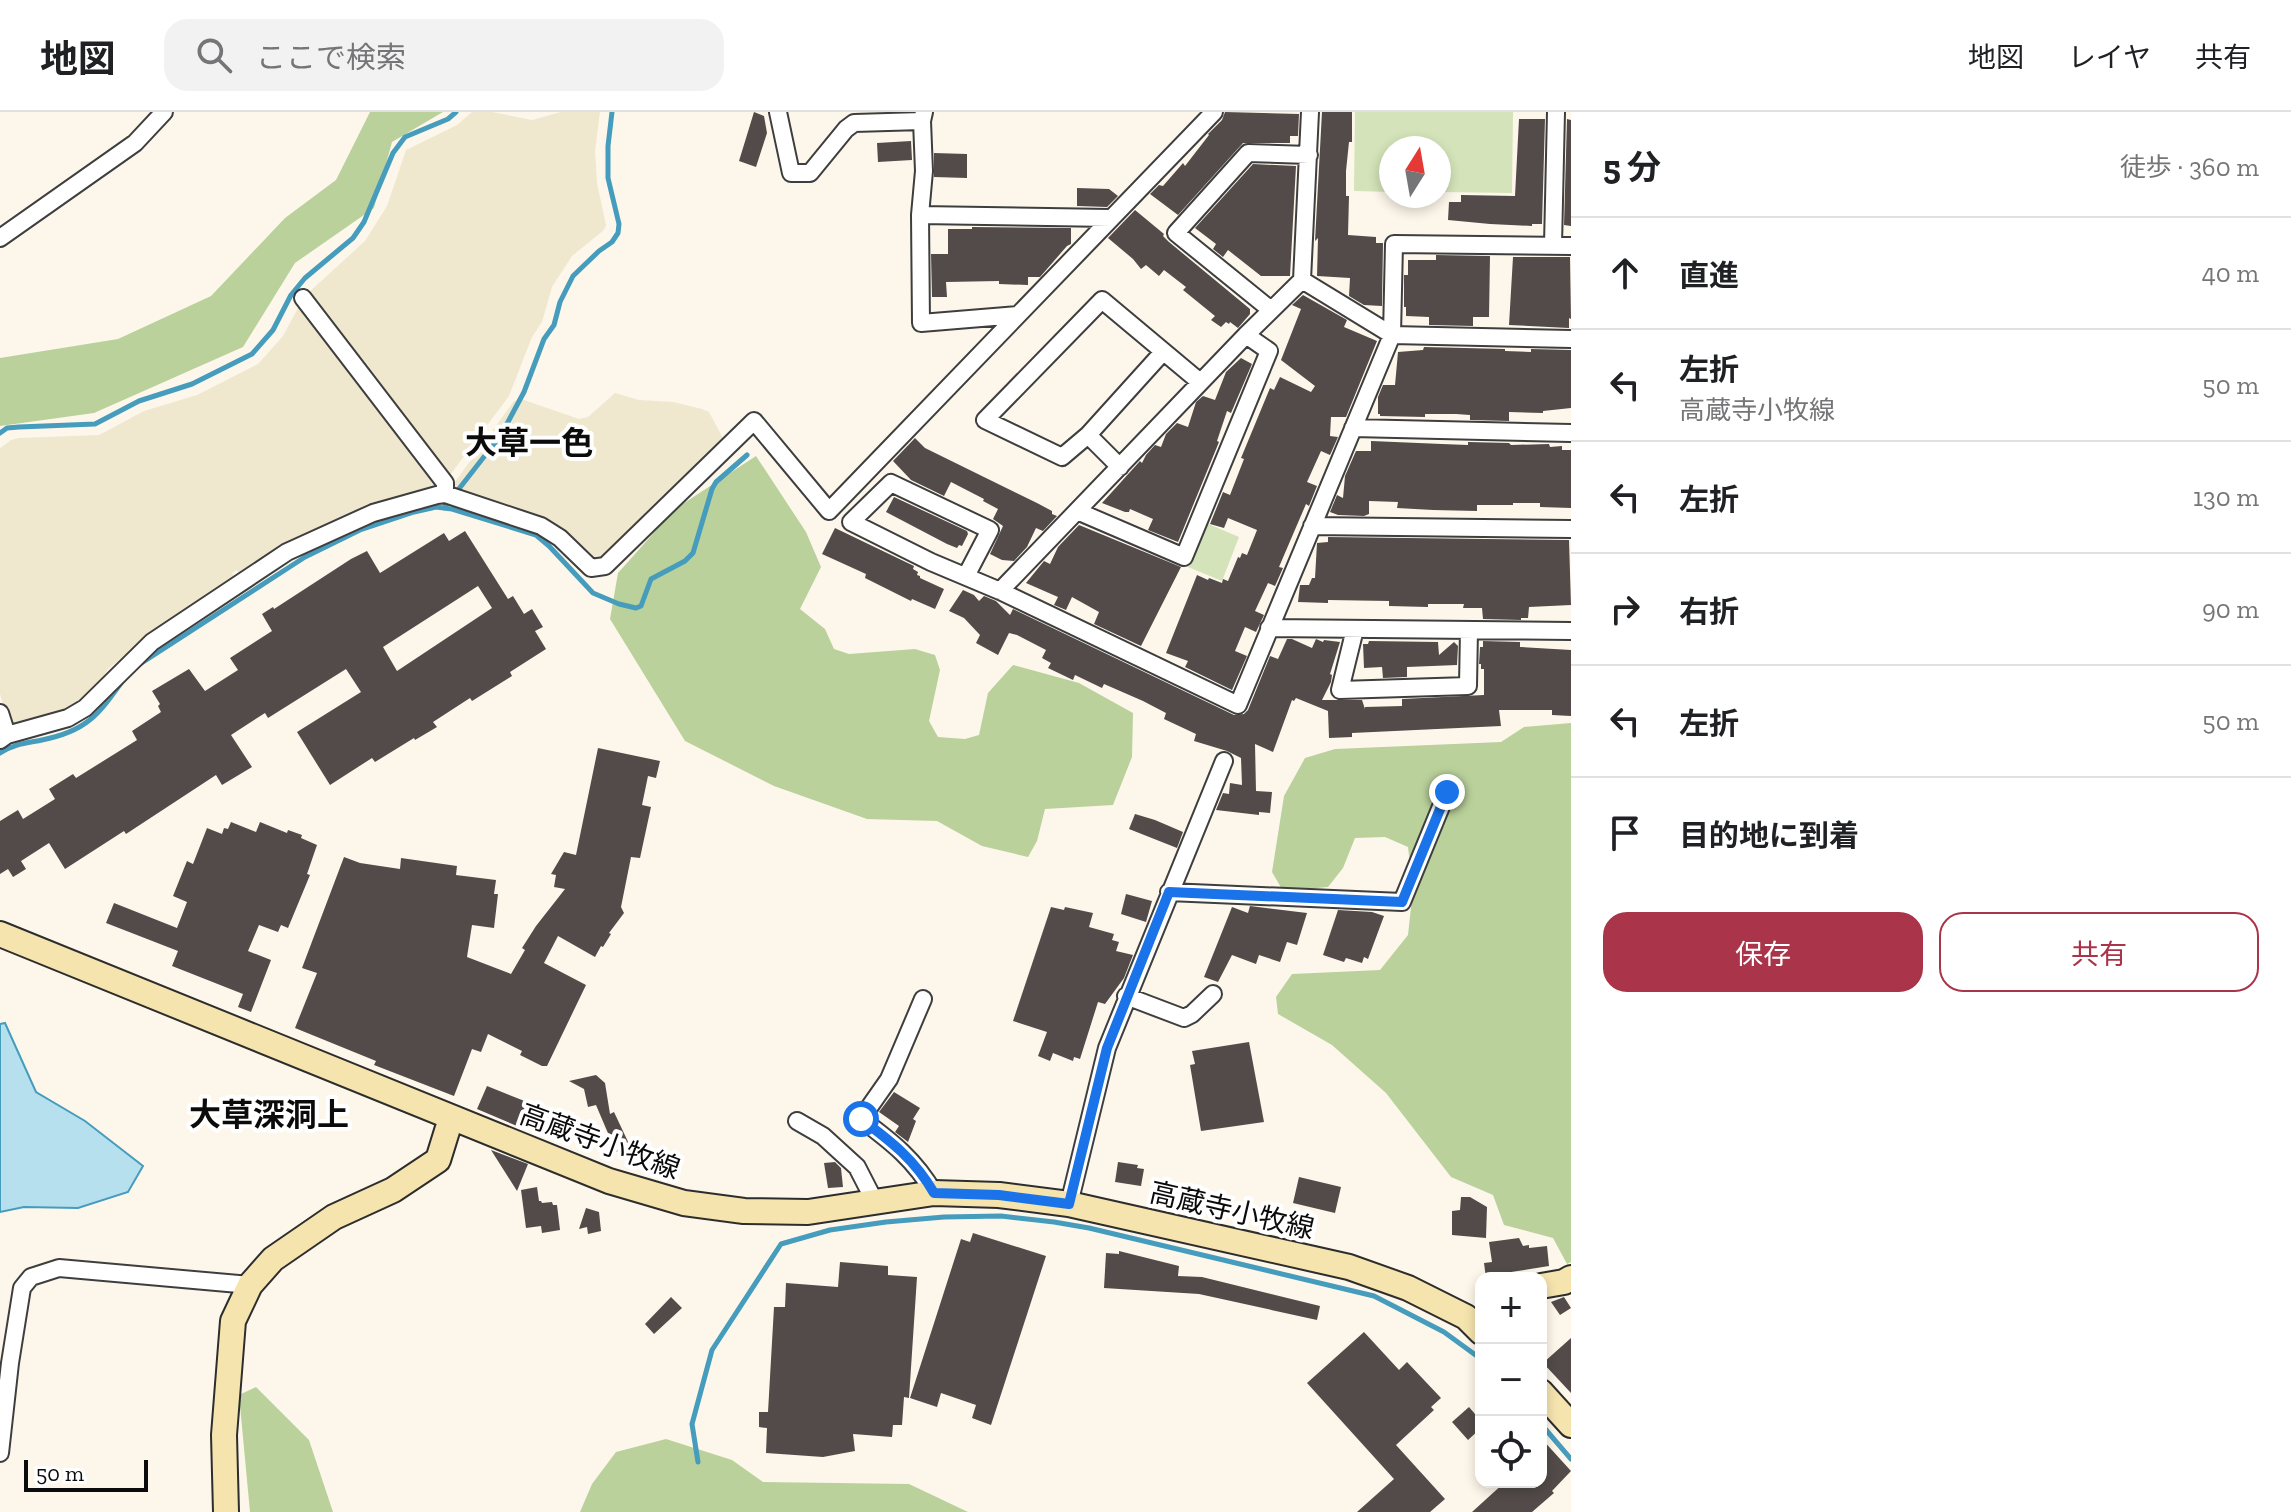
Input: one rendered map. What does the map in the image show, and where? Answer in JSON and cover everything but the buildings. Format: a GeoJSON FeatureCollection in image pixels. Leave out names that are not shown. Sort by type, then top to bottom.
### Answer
{"type":"FeatureCollection","features":[{"type":"Feature","properties":{"kind":"main road","name":"高蔵寺小牧線"},"geometry":{"type":"LineString","coordinates":[[0,934],[609,1181],[684,1203],[744,1211],[808,1212],[934,1193],[999,1195],[1069,1204],[1349,1267],[1408,1288],[1475,1319]]}},
{"type":"Feature","properties":{"kind":"main road"},"geometry":{"type":"LineString","coordinates":[[226,1512],[224,1435],[233,1321],[250,1285],[273,1259],[334,1217],[393,1190],[438,1160],[451,1118]]}},
{"type":"Feature","properties":{"kind":"main road"},"geometry":{"type":"LineString","coordinates":[[1547,1285],[1571,1278]]}},
{"type":"Feature","properties":{"kind":"main road"},"geometry":{"type":"LineString","coordinates":[[1547,1399],[1571,1425]]}},
{"type":"Feature","properties":{"kind":"street"},"geometry":{"type":"LineString","coordinates":[[0,238],[135,143],[164,112]]}},
{"type":"Feature","properties":{"kind":"street"},"geometry":{"type":"LineString","coordinates":[[778,112],[791,173],[810,173],[854,123],[923,116],[921,323],[1018,315]]}},
{"type":"Feature","properties":{"kind":"street"},"geometry":{"type":"LineString","coordinates":[[0,713],[4,737],[68,718],[85,708],[152,642],[287,552],[373,513],[445,494],[541,526],[560,538],[591,568],[605,566],[754,421],[829,511],[1214,112]]}},
{"type":"Feature","properties":{"kind":"street"},"geometry":{"type":"LineString","coordinates":[[1000,591],[1302,280],[1310,112]]}},
{"type":"Feature","properties":{"kind":"street"},"geometry":{"type":"LineString","coordinates":[[1553,245],[1556,112]]}},
{"type":"Feature","properties":{"kind":"street"},"geometry":{"type":"LineString","coordinates":[[1271,310],[1176,233],[1248,153],[1309,155]]}},
{"type":"Feature","properties":{"kind":"street"},"geometry":{"type":"LineString","coordinates":[[920,215],[1110,218]]}},
{"type":"Feature","properties":{"kind":"street"},"geometry":{"type":"LineString","coordinates":[[966,576],[990,530],[891,483],[851,522],[1238,705],[1392,335],[1394,244],[1571,246]]}},
{"type":"Feature","properties":{"kind":"street"},"geometry":{"type":"LineString","coordinates":[[1302,280],[1392,335],[1571,339]]}},
{"type":"Feature","properties":{"kind":"street"},"geometry":{"type":"LineString","coordinates":[[303,298],[445,483],[445,494]]}},
{"type":"Feature","properties":{"kind":"street"},"geometry":{"type":"LineString","coordinates":[[1163,352],[1088,435],[1062,457],[985,420],[1102,300],[1200,382]]}},
{"type":"Feature","properties":{"kind":"street"},"geometry":{"type":"LineString","coordinates":[[1077,511],[1184,557],[1269,351],[1246,335]]}},
{"type":"Feature","properties":{"kind":"street"},"geometry":{"type":"LineString","coordinates":[[1353,428],[1571,433]]}},
{"type":"Feature","properties":{"kind":"street"},"geometry":{"type":"LineString","coordinates":[[1088,435],[1120,467]]}},
{"type":"Feature","properties":{"kind":"street"},"geometry":{"type":"LineString","coordinates":[[1312,526],[1571,529]]}},
{"type":"Feature","properties":{"kind":"street"},"geometry":{"type":"LineString","coordinates":[[1269,628],[1571,631]]}},
{"type":"Feature","properties":{"kind":"street"},"geometry":{"type":"LineString","coordinates":[[1355,629],[1340,690],[1468,686],[1469,630]]}},
{"type":"Feature","properties":{"kind":"street"},"geometry":{"type":"LineString","coordinates":[[1069,1204],[1107,1048],[1224,761]]}},
{"type":"Feature","properties":{"kind":"street"},"geometry":{"type":"LineString","coordinates":[[1169,892],[1402,902],[1447,792]]}},
{"type":"Feature","properties":{"kind":"street"},"geometry":{"type":"LineString","coordinates":[[1126,996],[1184,1018],[1213,994]]}},
{"type":"Feature","properties":{"kind":"street"},"geometry":{"type":"LineString","coordinates":[[923,999],[889,1079],[861,1119],[896,1145],[922,1172],[934,1193]]}},
{"type":"Feature","properties":{"kind":"street"},"geometry":{"type":"LineString","coordinates":[[797,1121],[823,1136],[857,1167],[875,1202]]}},
{"type":"Feature","properties":{"kind":"street"},"geometry":{"type":"LineString","coordinates":[[0,1453],[22,1288],[31,1277],[59,1268],[250,1285]]}},
{"type":"Feature","properties":{"kind":"shaded area"},"geometry":{"type":"Polygon","coordinates":[[[472,112],[492,112],[532,120],[561,112],[600,112],[595,151],[597,183],[606,225],[572,256],[552,287],[542,322],[532,337],[509,396],[450,475],[442,474],[307,294],[365,241],[387,206],[406,150],[457,125],[472,112]]]}},
{"type":"Feature","properties":{"kind":"shaded area"},"geometry":{"type":"Polygon","coordinates":[[[299,306],[303,306],[441,483],[436,491],[364,507],[241,578],[237,570],[232,573],[237,581],[108,669],[88,701],[77,710],[13,726],[9,723],[0,694],[0,448],[19,438],[99,435],[144,411],[197,395],[258,364],[283,336],[299,306]]]}},
{"type":"Feature","properties":{"kind":"shaded area"},"geometry":{"type":"Polygon","coordinates":[[[615,393],[639,400],[673,402],[709,412],[724,440],[598,565],[566,539],[455,493],[452,486],[514,401],[524,400],[579,419],[588,417],[615,393]]]}},
{"type":"Feature","properties":{"kind":"green space"},"geometry":{"type":"Polygon","coordinates":[[[370,112],[443,112],[392,142],[374,208],[295,263],[243,347],[94,413],[0,426],[0,358],[118,339],[211,296],[285,218],[336,180],[370,112]]]}},
{"type":"Feature","properties":{"kind":"green space"},"geometry":{"type":"Polygon","coordinates":[[[1355,112],[1513,112],[1512,193],[1451,192],[1451,136],[1379,136],[1379,192],[1354,191],[1355,112]]]}},
{"type":"Feature","properties":{"kind":"green space"},"geometry":{"type":"Polygon","coordinates":[[[756,456],[806,532],[821,567],[800,609],[825,629],[834,649],[849,654],[915,649],[935,655],[940,670],[929,721],[938,737],[965,739],[979,735],[988,693],[1013,665],[1079,683],[1133,713],[1132,757],[1113,805],[1045,809],[1037,841],[1028,857],[982,846],[937,821],[867,819],[774,786],[685,741],[610,619],[618,573],[675,509],[756,456]]]}},
{"type":"Feature","properties":{"kind":"green space"},"geometry":{"type":"Polygon","coordinates":[[[1206,523],[1239,537],[1222,581],[1188,567],[1206,523]]]}},
{"type":"Feature","properties":{"kind":"green space"},"geometry":{"type":"Polygon","coordinates":[[[1571,723],[1571,1262],[1567,1264],[1553,1238],[1504,1225],[1493,1195],[1451,1177],[1386,1093],[1332,1045],[1278,1014],[1276,997],[1292,974],[1380,970],[1408,935],[1413,889],[1408,847],[1385,837],[1355,838],[1343,868],[1328,887],[1283,891],[1272,872],[1284,796],[1305,758],[1335,749],[1501,742],[1524,727],[1571,723]]]}},
{"type":"Feature","properties":{"kind":"green space"},"geometry":{"type":"Polygon","coordinates":[[[256,1387],[309,1440],[333,1512],[250,1512],[239,1395],[256,1387]]]}},
{"type":"Feature","properties":{"kind":"green space"},"geometry":{"type":"Polygon","coordinates":[[[666,1439],[732,1460],[763,1482],[909,1484],[968,1512],[580,1512],[592,1484],[616,1452],[666,1439]]]}},
{"type":"Feature","properties":{"kind":"water"},"geometry":{"type":"Polygon","coordinates":[[[5,1023],[36,1092],[85,1121],[143,1166],[128,1192],[78,1208],[24,1207],[0,1212],[0,1024],[5,1023]]]}},
{"type":"Feature","properties":{"kind":"waterway"},"geometry":{"type":"LineString","coordinates":[[0,433],[7,428],[95,424],[139,401],[192,384],[252,354],[273,330],[291,295],[305,278],[353,238],[364,222],[393,153],[405,137],[448,119],[456,112]]}},
{"type":"Feature","properties":{"kind":"waterway"},"geometry":{"type":"LineString","coordinates":[[444,508],[501,435],[524,392],[573,276],[618,233],[619,224],[608,178],[612,112]]}},
{"type":"Feature","properties":{"kind":"waterway"},"geometry":{"type":"LineString","coordinates":[[140,664],[305,557],[360,530],[436,507],[536,535],[593,593],[636,608],[641,606],[651,579],[685,561],[693,553],[712,489],[747,455]]}},
{"type":"Feature","properties":{"kind":"waterway"},"geometry":{"type":"LineString","coordinates":[[0,753],[81,726],[98,712],[124,679]]}},
{"type":"Feature","properties":{"kind":"waterway"},"geometry":{"type":"LineString","coordinates":[[698,1462],[692,1424],[712,1350],[781,1244],[830,1230],[886,1222],[1001,1216],[1089,1228],[1374,1296],[1444,1332],[1475,1355]]}},
{"type":"Feature","properties":{"kind":"waterway"},"geometry":{"type":"LineString","coordinates":[[1547,1431],[1571,1459]]}},
{"type":"Feature","properties":{"kind":"district","name":"大草一色"},"geometry":{"type":"Point","coordinates":[529,443]}},
{"type":"Feature","properties":{"kind":"district","name":"大草深洞上"},"geometry":{"type":"Point","coordinates":[269,1115]}},
{"type":"Feature","properties":{"kind":"route"},"geometry":{"type":"LineString","coordinates":[[861,1119],[896,1145],[922,1172],[934,1193],[999,1195],[1069,1204],[1107,1048],[1169,892],[1402,902],[1447,792]]}}]}
